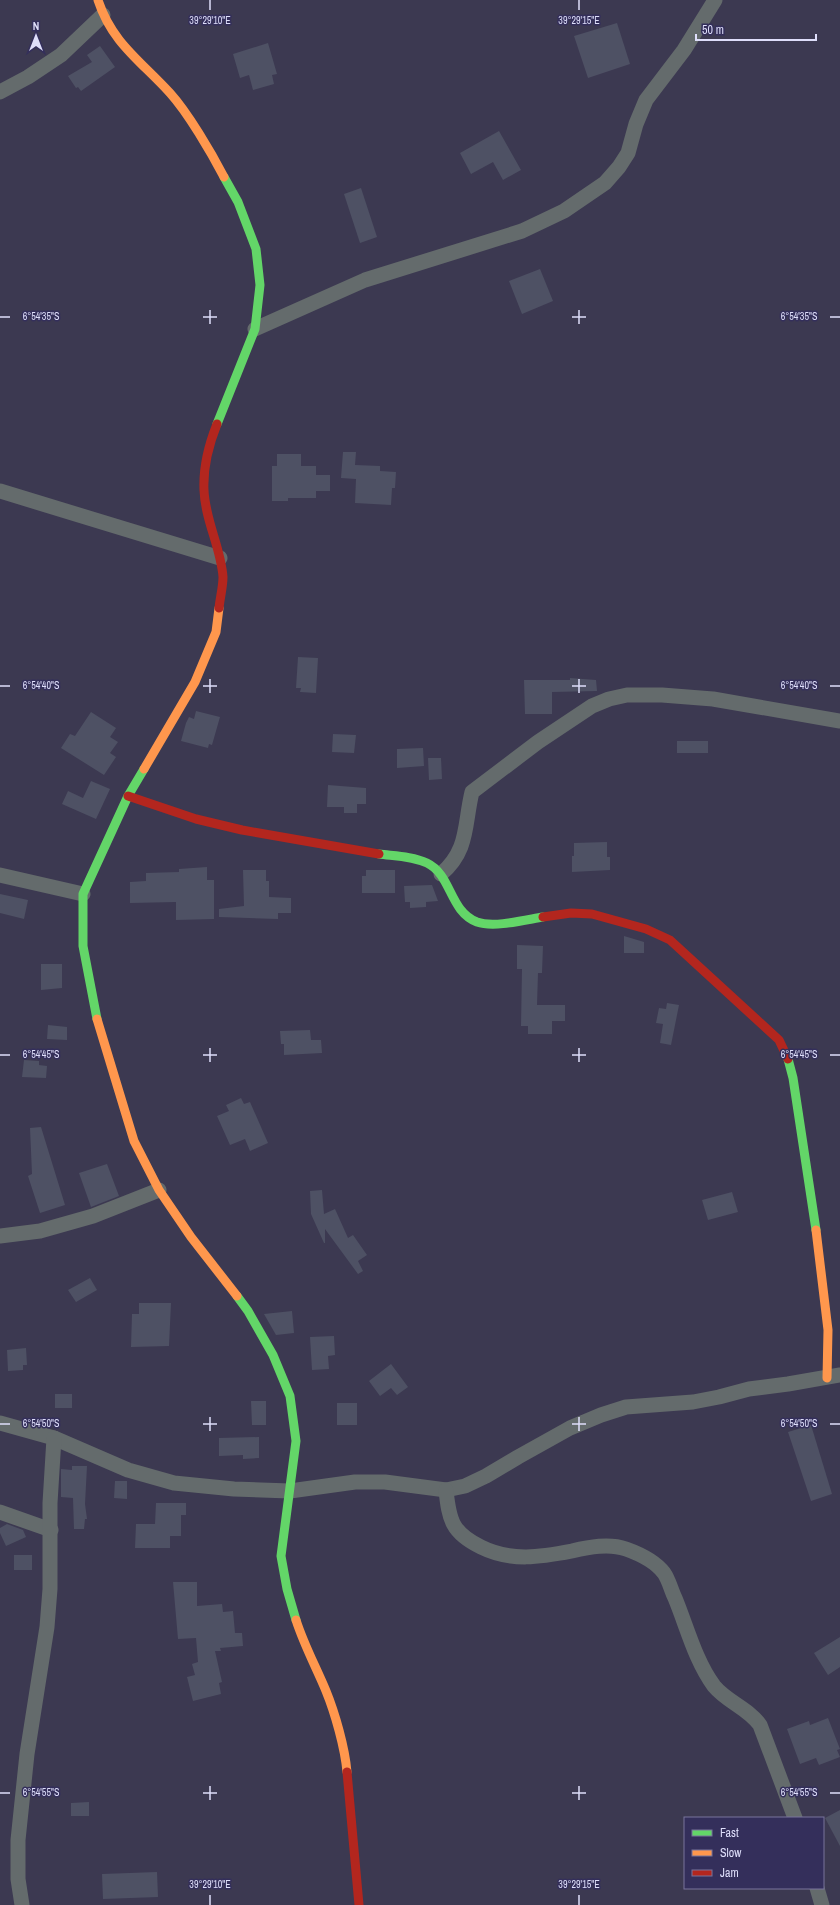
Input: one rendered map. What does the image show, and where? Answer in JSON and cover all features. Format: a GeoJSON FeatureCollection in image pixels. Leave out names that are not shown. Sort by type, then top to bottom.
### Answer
{"type":"FeatureCollection","features":[{"type":"Feature","properties":{"kind":"street"},"geometry":{"type":"LineString","coordinates":[[98,0],[103,15],[130,54],[170,93],[186,115],[207,146],[238,202],[256,249],[259,268],[259,299],[255,329],[212,436],[207,458],[204,490],[210,525],[220,558],[223,579],[216,632],[195,682],[128,796],[83,894],[83,946],[97,1019],[134,1141],[159,1190],[191,1237],[248,1311],[274,1355],[290,1396],[296,1441],[281,1556],[287,1589],[301,1636],[327,1693],[346,1756],[359,1905]]}},
{"type":"Feature","properties":{"kind":"street"},"geometry":{"type":"LineString","coordinates":[[255,329],[365,280],[522,231],[564,211],[605,183],[619,167],[628,153],[636,124],[646,100],[684,50],[715,0]]}},
{"type":"Feature","properties":{"kind":"street"},"geometry":{"type":"LineString","coordinates":[[0,92],[28,77],[61,55],[103,15]]}},
{"type":"Feature","properties":{"kind":"street"},"geometry":{"type":"LineString","coordinates":[[0,491],[28,498],[220,558]]}},
{"type":"Feature","properties":{"kind":"street"},"geometry":{"type":"LineString","coordinates":[[441,874],[452,865],[458,856],[466,826],[472,792],[538,742],[592,706],[609,699],[627,695],[662,695],[713,699],[840,721]]}},
{"type":"Feature","properties":{"kind":"street"},"geometry":{"type":"LineString","coordinates":[[0,1423],[54,1438],[128,1470],[174,1483],[234,1489],[290,1490],[355,1482],[385,1482],[446,1490],[465,1486],[486,1476],[518,1456],[570,1428],[601,1414],[626,1407],[693,1402],[719,1397],[748,1388],[834,1377],[820,1254],[793,1078],[788,1057],[779,1040],[670,940],[646,929],[592,914],[571,913],[496,924],[477,922],[463,913],[454,902],[441,874],[427,863],[410,858],[366,852],[242,830],[196,819],[128,796]]}},
{"type":"Feature","properties":{"kind":"street"},"geometry":{"type":"LineString","coordinates":[[0,875],[83,894]]}},
{"type":"Feature","properties":{"kind":"street"},"geometry":{"type":"LineString","coordinates":[[0,1236],[40,1231],[78,1220],[159,1190]]}},
{"type":"Feature","properties":{"kind":"street"},"geometry":{"type":"LineString","coordinates":[[22,1905],[18,1879],[18,1840],[28,1747],[47,1627],[50,1589],[50,1503],[54,1438]]}},
{"type":"Feature","properties":{"kind":"street"},"geometry":{"type":"LineString","coordinates":[[446,1490],[451,1522],[456,1531],[469,1542],[487,1550],[505,1556],[529,1558],[604,1546],[623,1548],[640,1554],[653,1562],[664,1573],[694,1648],[712,1682],[730,1700],[754,1717],[760,1725],[795,1817]]}},
{"type":"Feature","properties":{"kind":"street"},"geometry":{"type":"LineString","coordinates":[[0,1512],[51,1530]]}},
{"type":"Feature","properties":{"kind":"street"},"geometry":{"type":"LineString","coordinates":[[817,1889],[822,1905]]}},
{"type":"Feature","properties":{"kind":"building"},"geometry":{"type":"Polygon","coordinates":[[[617,23],[630,64],[588,78],[574,36],[617,23]]]}},
{"type":"Feature","properties":{"kind":"building"},"geometry":{"type":"Polygon","coordinates":[[[268,43],[277,74],[272,75],[274,84],[253,90],[249,75],[240,78],[233,54],[268,43]]]}},
{"type":"Feature","properties":{"kind":"building"},"geometry":{"type":"Polygon","coordinates":[[[100,46],[115,67],[81,91],[78,87],[76,88],[68,76],[92,62],[87,55],[100,46]]]}},
{"type":"Feature","properties":{"kind":"building"},"geometry":{"type":"Polygon","coordinates":[[[499,131],[521,170],[503,180],[493,162],[471,174],[460,153],[499,131]]]}},
{"type":"Feature","properties":{"kind":"building"},"geometry":{"type":"Polygon","coordinates":[[[361,188],[377,237],[360,243],[344,194],[361,188]]]}},
{"type":"Feature","properties":{"kind":"building"},"geometry":{"type":"Polygon","coordinates":[[[540,269],[553,301],[522,314],[509,281],[540,269]]]}},
{"type":"Feature","properties":{"kind":"building"},"geometry":{"type":"Polygon","coordinates":[[[343,452],[356,452],[355,465],[380,466],[380,471],[396,472],[395,488],[392,488],[391,505],[355,503],[356,479],[341,478],[343,452]]]}},
{"type":"Feature","properties":{"kind":"building"},"geometry":{"type":"Polygon","coordinates":[[[277,454],[301,454],[301,466],[316,466],[316,475],[330,475],[330,491],[316,491],[316,498],[288,498],[288,501],[272,501],[272,466],[277,466],[277,454]]]}},
{"type":"Feature","properties":{"kind":"building"},"geometry":{"type":"Polygon","coordinates":[[[298,657],[318,658],[316,693],[300,692],[301,688],[296,688],[298,657]]]}},
{"type":"Feature","properties":{"kind":"building"},"geometry":{"type":"Polygon","coordinates":[[[570,678],[596,680],[597,691],[552,692],[552,714],[525,714],[524,680],[570,680],[570,678]]]}},
{"type":"Feature","properties":{"kind":"building"},"geometry":{"type":"Polygon","coordinates":[[[196,711],[220,717],[212,745],[209,744],[208,748],[181,741],[189,717],[194,719],[196,711]]]}},
{"type":"Feature","properties":{"kind":"building"},"geometry":{"type":"Polygon","coordinates":[[[91,712],[116,728],[110,737],[118,742],[110,753],[116,757],[104,775],[61,748],[70,734],[75,736],[91,712]]]}},
{"type":"Feature","properties":{"kind":"building"},"geometry":{"type":"Polygon","coordinates":[[[333,734],[356,735],[354,753],[332,752],[333,734]]]}},
{"type":"Feature","properties":{"kind":"building"},"geometry":{"type":"Polygon","coordinates":[[[677,741],[708,741],[708,753],[677,753],[677,741]]]}},
{"type":"Feature","properties":{"kind":"building"},"geometry":{"type":"Polygon","coordinates":[[[423,748],[424,766],[397,768],[397,749],[423,748]]]}},
{"type":"Feature","properties":{"kind":"building"},"geometry":{"type":"Polygon","coordinates":[[[428,758],[441,758],[442,779],[429,780],[428,758]]]}},
{"type":"Feature","properties":{"kind":"building"},"geometry":{"type":"Polygon","coordinates":[[[91,781],[110,789],[96,819],[62,804],[68,791],[83,798],[91,781]]]}},
{"type":"Feature","properties":{"kind":"building"},"geometry":{"type":"Polygon","coordinates":[[[328,785],[366,788],[366,804],[357,804],[357,813],[344,813],[344,807],[327,807],[328,785]]]}},
{"type":"Feature","properties":{"kind":"building"},"geometry":{"type":"Polygon","coordinates":[[[607,842],[607,857],[610,857],[610,870],[572,872],[574,843],[607,842]]]}},
{"type":"Feature","properties":{"kind":"building"},"geometry":{"type":"Polygon","coordinates":[[[207,867],[207,880],[214,880],[214,919],[176,920],[176,902],[130,903],[130,882],[146,881],[146,873],[179,872],[179,869],[207,867]]]}},
{"type":"Feature","properties":{"kind":"building"},"geometry":{"type":"Polygon","coordinates":[[[243,870],[266,870],[266,881],[269,881],[269,897],[291,898],[291,913],[278,913],[278,919],[219,917],[219,909],[244,906],[243,870]]]}},
{"type":"Feature","properties":{"kind":"building"},"geometry":{"type":"Polygon","coordinates":[[[366,870],[395,870],[395,893],[362,893],[362,876],[366,876],[366,870]]]}},
{"type":"Feature","properties":{"kind":"building"},"geometry":{"type":"Polygon","coordinates":[[[432,885],[438,901],[426,902],[426,907],[410,908],[410,902],[405,902],[404,886],[432,885]]]}},
{"type":"Feature","properties":{"kind":"building"},"geometry":{"type":"Polygon","coordinates":[[[0,894],[28,900],[24,919],[0,913],[0,894]]]}},
{"type":"Feature","properties":{"kind":"building"},"geometry":{"type":"Polygon","coordinates":[[[624,936],[644,942],[644,953],[624,953],[624,936]]]}},
{"type":"Feature","properties":{"kind":"building"},"geometry":{"type":"Polygon","coordinates":[[[517,945],[543,946],[542,973],[538,973],[537,1005],[565,1005],[565,1021],[552,1021],[552,1034],[528,1034],[528,1026],[521,1026],[522,969],[517,969],[517,945]]]}},
{"type":"Feature","properties":{"kind":"building"},"geometry":{"type":"Polygon","coordinates":[[[41,964],[62,964],[62,988],[41,990],[41,964]]]}},
{"type":"Feature","properties":{"kind":"building"},"geometry":{"type":"Polygon","coordinates":[[[667,1003],[679,1005],[671,1045],[660,1043],[663,1024],[656,1023],[659,1008],[666,1009],[667,1003]]]}},
{"type":"Feature","properties":{"kind":"building"},"geometry":{"type":"Polygon","coordinates":[[[48,1025],[67,1027],[67,1040],[47,1039],[48,1025]]]}},
{"type":"Feature","properties":{"kind":"building"},"geometry":{"type":"Polygon","coordinates":[[[310,1030],[311,1040],[321,1040],[322,1053],[284,1055],[284,1044],[281,1044],[280,1031],[310,1030]]]}},
{"type":"Feature","properties":{"kind":"building"},"geometry":{"type":"Polygon","coordinates":[[[24,1060],[39,1061],[39,1065],[47,1066],[46,1078],[22,1077],[24,1060]]]}},
{"type":"Feature","properties":{"kind":"building"},"geometry":{"type":"Polygon","coordinates":[[[241,1098],[244,1104],[250,1102],[268,1143],[250,1151],[245,1139],[230,1145],[217,1116],[229,1111],[226,1105],[241,1098]]]}},
{"type":"Feature","properties":{"kind":"building"},"geometry":{"type":"Polygon","coordinates":[[[41,1127],[65,1205],[40,1213],[28,1176],[32,1174],[30,1128],[41,1127]]]}},
{"type":"Feature","properties":{"kind":"building"},"geometry":{"type":"Polygon","coordinates":[[[107,1164],[119,1196],[91,1207],[79,1173],[107,1164]]]}},
{"type":"Feature","properties":{"kind":"building"},"geometry":{"type":"Polygon","coordinates":[[[322,1190],[324,1214],[335,1209],[348,1238],[353,1235],[367,1255],[358,1261],[363,1271],[358,1274],[325,1229],[324,1243],[311,1214],[310,1191],[322,1190]]]}},
{"type":"Feature","properties":{"kind":"building"},"geometry":{"type":"Polygon","coordinates":[[[732,1192],[738,1212],[708,1220],[702,1200],[732,1192]]]}},
{"type":"Feature","properties":{"kind":"building"},"geometry":{"type":"Polygon","coordinates":[[[90,1278],[97,1290],[76,1302],[68,1290],[90,1278]]]}},
{"type":"Feature","properties":{"kind":"building"},"geometry":{"type":"Polygon","coordinates":[[[139,1303],[171,1303],[169,1346],[131,1347],[132,1314],[139,1314],[139,1303]]]}},
{"type":"Feature","properties":{"kind":"building"},"geometry":{"type":"Polygon","coordinates":[[[292,1311],[294,1333],[276,1335],[264,1314],[292,1311]]]}},
{"type":"Feature","properties":{"kind":"building"},"geometry":{"type":"Polygon","coordinates":[[[334,1336],[335,1355],[328,1356],[329,1369],[312,1370],[310,1337],[334,1336]]]}},
{"type":"Feature","properties":{"kind":"building"},"geometry":{"type":"Polygon","coordinates":[[[26,1348],[27,1365],[23,1365],[23,1370],[8,1371],[7,1350],[26,1348]]]}},
{"type":"Feature","properties":{"kind":"building"},"geometry":{"type":"Polygon","coordinates":[[[391,1364],[408,1387],[397,1395],[391,1388],[380,1396],[369,1381],[391,1364]]]}},
{"type":"Feature","properties":{"kind":"building"},"geometry":{"type":"Polygon","coordinates":[[[55,1394],[72,1394],[72,1408],[55,1408],[55,1394]]]}},
{"type":"Feature","properties":{"kind":"building"},"geometry":{"type":"Polygon","coordinates":[[[251,1401],[266,1401],[266,1425],[252,1425],[251,1401]]]}},
{"type":"Feature","properties":{"kind":"building"},"geometry":{"type":"Polygon","coordinates":[[[337,1403],[357,1403],[357,1425],[337,1425],[337,1403]]]}},
{"type":"Feature","properties":{"kind":"building"},"geometry":{"type":"Polygon","coordinates":[[[811,1425],[832,1494],[811,1501],[788,1432],[811,1425]]]}},
{"type":"Feature","properties":{"kind":"building"},"geometry":{"type":"Polygon","coordinates":[[[259,1437],[259,1458],[243,1459],[243,1455],[219,1456],[219,1438],[259,1437]]]}},
{"type":"Feature","properties":{"kind":"building"},"geometry":{"type":"Polygon","coordinates":[[[72,1466],[87,1466],[85,1504],[87,1519],[85,1519],[84,1529],[74,1529],[73,1498],[61,1497],[61,1469],[72,1470],[72,1466]]]}},
{"type":"Feature","properties":{"kind":"building"},"geometry":{"type":"Polygon","coordinates":[[[115,1481],[127,1481],[127,1499],[114,1498],[115,1481]]]}},
{"type":"Feature","properties":{"kind":"building"},"geometry":{"type":"Polygon","coordinates":[[[156,1503],[186,1503],[186,1515],[181,1515],[181,1536],[170,1536],[170,1548],[135,1548],[136,1524],[155,1524],[156,1503]]]}},
{"type":"Feature","properties":{"kind":"building"},"geometry":{"type":"Polygon","coordinates":[[[7,1524],[23,1530],[26,1537],[6,1546],[0,1533],[0,1528],[7,1524]]]}},
{"type":"Feature","properties":{"kind":"building"},"geometry":{"type":"Polygon","coordinates":[[[14,1555],[32,1555],[32,1570],[14,1570],[14,1555]]]}},
{"type":"Feature","properties":{"kind":"building"},"geometry":{"type":"Polygon","coordinates":[[[173,1582],[197,1582],[197,1606],[222,1604],[223,1612],[233,1611],[235,1633],[242,1633],[243,1646],[220,1648],[221,1651],[215,1651],[222,1682],[219,1683],[221,1694],[193,1701],[187,1677],[195,1675],[192,1664],[198,1662],[196,1638],[178,1639],[173,1582]]]}},
{"type":"Feature","properties":{"kind":"building"},"geometry":{"type":"Polygon","coordinates":[[[840,1637],[840,1667],[828,1675],[814,1653],[840,1637]]]}},
{"type":"Feature","properties":{"kind":"building"},"geometry":{"type":"Polygon","coordinates":[[[828,1718],[840,1749],[837,1750],[840,1757],[819,1765],[816,1758],[800,1764],[787,1729],[809,1721],[810,1725],[828,1718]]]}},
{"type":"Feature","properties":{"kind":"building"},"geometry":{"type":"Polygon","coordinates":[[[89,1802],[89,1816],[71,1816],[71,1803],[89,1802]]]}},
{"type":"Feature","properties":{"kind":"building"},"geometry":{"type":"Polygon","coordinates":[[[840,1810],[840,1846],[825,1818],[840,1810]]]}},
{"type":"Feature","properties":{"kind":"building"},"geometry":{"type":"Polygon","coordinates":[[[157,1872],[158,1897],[103,1899],[102,1874],[157,1872]]]}},
{"type":"Feature","properties":{"kind":"traffic: fast"},"geometry":{"type":"LineString","coordinates":[[217,424],[255,329],[260,285],[256,249],[238,202],[224,177]]}},
{"type":"Feature","properties":{"kind":"traffic: fast"},"geometry":{"type":"LineString","coordinates":[[97,1019],[83,946],[83,894],[128,796],[144,769]]}},
{"type":"Feature","properties":{"kind":"traffic: fast"},"geometry":{"type":"LineString","coordinates":[[379,854],[415,859],[427,863],[441,876],[461,910],[468,917],[477,922],[484,924],[501,924],[543,917]]}},
{"type":"Feature","properties":{"kind":"traffic: fast"},"geometry":{"type":"LineString","coordinates":[[788,1059],[793,1078],[816,1230]]}},
{"type":"Feature","properties":{"kind":"traffic: fast"},"geometry":{"type":"LineString","coordinates":[[237,1296],[248,1311],[273,1355],[290,1396],[296,1441],[281,1556],[287,1589],[296,1620]]}},
{"type":"Feature","properties":{"kind":"traffic: slow"},"geometry":{"type":"LineString","coordinates":[[98,0],[104,15],[119,40],[177,101],[192,122],[224,177]]}},
{"type":"Feature","properties":{"kind":"traffic: slow"},"geometry":{"type":"LineString","coordinates":[[144,769],[195,682],[216,632],[219,608]]}},
{"type":"Feature","properties":{"kind":"traffic: slow"},"geometry":{"type":"LineString","coordinates":[[97,1019],[134,1141],[159,1190],[191,1237],[237,1296]]}},
{"type":"Feature","properties":{"kind":"traffic: slow"},"geometry":{"type":"LineString","coordinates":[[816,1230],[828,1330],[827,1378]]}},
{"type":"Feature","properties":{"kind":"traffic: slow"},"geometry":{"type":"LineString","coordinates":[[296,1620],[333,1710],[342,1742],[347,1772]]}},
{"type":"Feature","properties":{"kind":"traffic: jam"},"geometry":{"type":"LineString","coordinates":[[217,424],[207,456],[204,473],[204,490],[207,512],[222,566],[223,581],[219,608]]}},
{"type":"Feature","properties":{"kind":"traffic: jam"},"geometry":{"type":"LineString","coordinates":[[128,796],[196,819],[242,830],[379,854]]}},
{"type":"Feature","properties":{"kind":"traffic: jam"},"geometry":{"type":"LineString","coordinates":[[543,917],[571,913],[592,914],[646,929],[670,940],[779,1040],[788,1059]]}},
{"type":"Feature","properties":{"kind":"traffic: jam"},"geometry":{"type":"LineString","coordinates":[[347,1772],[359,1905]]}}]}
